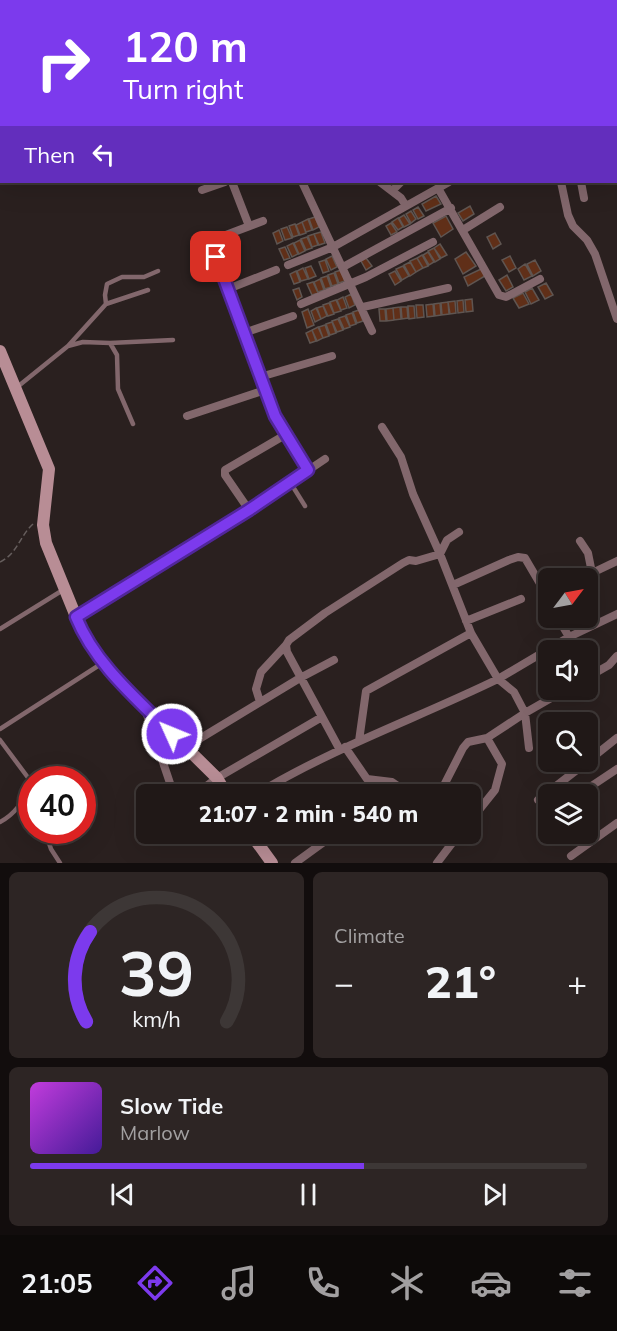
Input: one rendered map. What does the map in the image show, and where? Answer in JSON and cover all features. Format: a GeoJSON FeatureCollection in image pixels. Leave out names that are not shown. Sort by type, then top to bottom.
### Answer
{"type":"FeatureCollection","features":[{"type":"Feature","properties":{"kind":"street"},"geometry":{"type":"LineString","coordinates":[[202,190],[222,183]]}},
{"type":"Feature","properties":{"kind":"street"},"geometry":{"type":"LineString","coordinates":[[232,183],[249,226]]}},
{"type":"Feature","properties":{"kind":"street"},"geometry":{"type":"LineString","coordinates":[[381,183],[406,206]]}},
{"type":"Feature","properties":{"kind":"street"},"geometry":{"type":"LineString","coordinates":[[392,191],[400,183]]}},
{"type":"Feature","properties":{"kind":"street"},"geometry":{"type":"LineString","coordinates":[[288,265],[333,247],[447,183]]}},
{"type":"Feature","properties":{"kind":"street"},"geometry":{"type":"LineString","coordinates":[[561,183],[568,215],[595,254],[617,319]]}},
{"type":"Feature","properties":{"kind":"street"},"geometry":{"type":"LineString","coordinates":[[581,183],[584,198]]}},
{"type":"Feature","properties":{"kind":"street"},"geometry":{"type":"LineString","coordinates":[[303,184],[363,307],[372,331]]}},
{"type":"Feature","properties":{"kind":"street"},"geometry":{"type":"LineString","coordinates":[[438,188],[499,295],[506,297],[540,279]]}},
{"type":"Feature","properties":{"kind":"street"},"geometry":{"type":"LineString","coordinates":[[463,230],[500,207]]}},
{"type":"Feature","properties":{"kind":"street"},"geometry":{"type":"LineString","coordinates":[[343,267],[451,208]]}},
{"type":"Feature","properties":{"kind":"street"},"geometry":{"type":"LineString","coordinates":[[263,221],[210,241],[265,390],[285,435],[308,470]]}},
{"type":"Feature","properties":{"kind":"street"},"geometry":{"type":"LineString","coordinates":[[301,304],[351,284],[433,242]]}},
{"type":"Feature","properties":{"kind":"street"},"geometry":{"type":"LineString","coordinates":[[228,290],[276,270]]}},
{"type":"Feature","properties":{"kind":"street"},"geometry":{"type":"LineString","coordinates":[[363,307],[448,288]]}},
{"type":"Feature","properties":{"kind":"street"},"geometry":{"type":"LineString","coordinates":[[244,333],[293,316]]}},
{"type":"Feature","properties":{"kind":"street"},"geometry":{"type":"LineString","coordinates":[[0,351],[49,469],[42,515],[46,543],[81,629],[103,663],[217,778],[220,784]]}},
{"type":"Feature","properties":{"kind":"street"},"geometry":{"type":"LineString","coordinates":[[260,377],[332,356]]}},
{"type":"Feature","properties":{"kind":"street"},"geometry":{"type":"LineString","coordinates":[[187,416],[265,390]]}},
{"type":"Feature","properties":{"kind":"street"},"geometry":{"type":"LineString","coordinates":[[382,427],[401,457],[413,494],[453,585],[471,633],[498,679],[514,692],[525,713],[529,748]]}},
{"type":"Feature","properties":{"kind":"street"},"geometry":{"type":"LineString","coordinates":[[249,510],[225,475],[225,470],[285,435]]}},
{"type":"Feature","properties":{"kind":"street"},"geometry":{"type":"LineString","coordinates":[[76,617],[249,510],[324,459]]}},
{"type":"Feature","properties":{"kind":"street"},"geometry":{"type":"LineString","coordinates":[[260,702],[255,689],[261,672],[289,640],[325,613],[403,563],[440,554],[447,540],[459,532]]}},
{"type":"Feature","properties":{"kind":"street"},"geometry":{"type":"LineString","coordinates":[[580,541],[588,553],[589,568]]}},
{"type":"Feature","properties":{"kind":"street"},"geometry":{"type":"LineString","coordinates":[[453,585],[509,560],[525,558],[538,580]]}},
{"type":"Feature","properties":{"kind":"street"},"geometry":{"type":"LineString","coordinates":[[598,571],[617,561]]}},
{"type":"Feature","properties":{"kind":"street"},"geometry":{"type":"LineString","coordinates":[[466,621],[521,599]]}},
{"type":"Feature","properties":{"kind":"street"},"geometry":{"type":"LineString","coordinates":[[273,784],[359,741],[498,679],[544,654],[568,637],[617,614]]}},
{"type":"Feature","properties":{"kind":"street"},"geometry":{"type":"LineString","coordinates":[[563,628],[568,637]]}},
{"type":"Feature","properties":{"kind":"street"},"geometry":{"type":"LineString","coordinates":[[359,741],[366,691],[471,633]]}},
{"type":"Feature","properties":{"kind":"street"},"geometry":{"type":"LineString","coordinates":[[286,645],[287,652],[300,678],[342,749],[367,779],[395,784]]}},
{"type":"Feature","properties":{"kind":"street"},"geometry":{"type":"LineString","coordinates":[[598,671],[609,665],[617,656]]}},
{"type":"Feature","properties":{"kind":"street"},"geometry":{"type":"LineString","coordinates":[[186,747],[334,660]]}},
{"type":"Feature","properties":{"kind":"street"},"geometry":{"type":"LineString","coordinates":[[445,784],[468,742],[487,738],[548,700]]}},
{"type":"Feature","properties":{"kind":"street"},"geometry":{"type":"LineString","coordinates":[[144,706],[170,784]]}},
{"type":"Feature","properties":{"kind":"street"},"geometry":{"type":"LineString","coordinates":[[209,784],[322,717]]}},
{"type":"Feature","properties":{"kind":"street"},"geometry":{"type":"LineString","coordinates":[[481,808],[495,790],[502,764],[487,738]]}},
{"type":"Feature","properties":{"kind":"street"},"geometry":{"type":"LineString","coordinates":[[598,753],[617,738]]}},
{"type":"Feature","properties":{"kind":"street"},"geometry":{"type":"LineString","coordinates":[[594,784],[617,769]]}},
{"type":"Feature","properties":{"kind":"street"},"geometry":{"type":"LineString","coordinates":[[559,784],[574,772]]}},
{"type":"Feature","properties":{"kind":"street"},"geometry":{"type":"LineString","coordinates":[[571,856],[617,823]]}},
{"type":"Feature","properties":{"kind":"street"},"geometry":{"type":"LineString","coordinates":[[258,844],[272,863]]}},
{"type":"Feature","properties":{"kind":"street"},"geometry":{"type":"LineString","coordinates":[[295,863],[321,844]]}},
{"type":"Feature","properties":{"kind":"street"},"geometry":{"type":"LineString","coordinates":[[437,863],[452,844]]}},
{"type":"Feature","properties":{"kind":"lane"},"geometry":{"type":"LineString","coordinates":[[106,304],[107,284],[112,280],[122,277],[144,277],[158,271]]}},
{"type":"Feature","properties":{"kind":"lane"},"geometry":{"type":"LineString","coordinates":[[16,387],[68,346],[106,304],[148,290]]}},
{"type":"Feature","properties":{"kind":"lane"},"geometry":{"type":"LineString","coordinates":[[68,346],[83,342],[173,340]]}},
{"type":"Feature","properties":{"kind":"lane"},"geometry":{"type":"LineString","coordinates":[[110,343],[117,355],[118,389],[133,424]]}},
{"type":"Feature","properties":{"kind":"lane"},"geometry":{"type":"LineString","coordinates":[[290,482],[306,507]]}},
{"type":"Feature","properties":{"kind":"lane"},"geometry":{"type":"LineString","coordinates":[[0,629],[65,589]]}},
{"type":"Feature","properties":{"kind":"lane"},"geometry":{"type":"LineString","coordinates":[[0,729],[103,663]]}},
{"type":"Feature","properties":{"kind":"lane"},"geometry":{"type":"LineString","coordinates":[[0,740],[19,766]]}},
{"type":"Feature","properties":{"kind":"lane"},"geometry":{"type":"LineString","coordinates":[[0,822],[18,809]]}},
{"type":"Feature","properties":{"kind":"lane"},"geometry":{"type":"LineString","coordinates":[[49,844],[60,863]]}},
{"type":"Feature","properties":{"kind":"path"},"geometry":{"type":"LineString","coordinates":[[0,562],[12,556],[25,532],[42,515]]}},
{"type":"Feature","properties":{"kind":"building"},"geometry":{"type":"Polygon","coordinates":[[[436,196],[441,204],[426,211],[422,204],[436,196]]]}},
{"type":"Feature","properties":{"kind":"building"},"geometry":{"type":"Polygon","coordinates":[[[470,206],[474,214],[463,221],[458,213],[470,206]]]}},
{"type":"Feature","properties":{"kind":"building"},"geometry":{"type":"Polygon","coordinates":[[[418,207],[424,216],[418,219],[413,210],[418,207]]]}},
{"type":"Feature","properties":{"kind":"building"},"geometry":{"type":"Polygon","coordinates":[[[411,211],[416,219],[411,223],[406,214],[411,211]]]}},
{"type":"Feature","properties":{"kind":"building"},"geometry":{"type":"Polygon","coordinates":[[[404,215],[410,224],[404,227],[399,218],[404,215]]]}},
{"type":"Feature","properties":{"kind":"building"},"geometry":{"type":"Polygon","coordinates":[[[446,216],[453,229],[441,237],[433,223],[446,216]]]}},
{"type":"Feature","properties":{"kind":"building"},"geometry":{"type":"Polygon","coordinates":[[[315,217],[319,227],[313,230],[309,219],[315,217]]]}},
{"type":"Feature","properties":{"kind":"building"},"geometry":{"type":"Polygon","coordinates":[[[398,218],[403,227],[398,230],[392,222],[398,218]]]}},
{"type":"Feature","properties":{"kind":"building"},"geometry":{"type":"Polygon","coordinates":[[[308,219],[312,230],[306,232],[302,222],[308,219]]]}},
{"type":"Feature","properties":{"kind":"building"},"geometry":{"type":"Polygon","coordinates":[[[302,222],[306,233],[300,235],[296,225],[302,222]]]}},
{"type":"Feature","properties":{"kind":"building"},"geometry":{"type":"Polygon","coordinates":[[[391,223],[397,232],[391,235],[386,226],[391,223]]]}},
{"type":"Feature","properties":{"kind":"building"},"geometry":{"type":"Polygon","coordinates":[[[295,224],[299,235],[293,237],[289,226],[295,224]]]}},
{"type":"Feature","properties":{"kind":"building"},"geometry":{"type":"Polygon","coordinates":[[[287,227],[292,238],[285,240],[281,229],[287,227]]]}},
{"type":"Feature","properties":{"kind":"building"},"geometry":{"type":"Polygon","coordinates":[[[279,230],[283,241],[277,244],[273,233],[279,230]]]}},
{"type":"Feature","properties":{"kind":"building"},"geometry":{"type":"Polygon","coordinates":[[[321,232],[325,243],[319,245],[314,234],[321,232]]]}},
{"type":"Feature","properties":{"kind":"building"},"geometry":{"type":"Polygon","coordinates":[[[495,233],[501,244],[493,249],[487,237],[495,233]]]}},
{"type":"Feature","properties":{"kind":"building"},"geometry":{"type":"Polygon","coordinates":[[[314,234],[318,245],[312,247],[308,236],[314,234]]]}},
{"type":"Feature","properties":{"kind":"building"},"geometry":{"type":"Polygon","coordinates":[[[307,237],[312,248],[306,250],[301,239],[307,237]]]}},
{"type":"Feature","properties":{"kind":"building"},"geometry":{"type":"Polygon","coordinates":[[[300,240],[305,251],[299,254],[294,243],[300,240]]]}},
{"type":"Feature","properties":{"kind":"building"},"geometry":{"type":"Polygon","coordinates":[[[293,243],[298,254],[292,257],[287,246],[293,243]]]}},
{"type":"Feature","properties":{"kind":"building"},"geometry":{"type":"Polygon","coordinates":[[[440,244],[447,255],[441,258],[434,248],[440,244]]]}},
{"type":"Feature","properties":{"kind":"building"},"geometry":{"type":"Polygon","coordinates":[[[285,247],[290,258],[284,260],[279,249],[285,247]]]}},
{"type":"Feature","properties":{"kind":"building"},"geometry":{"type":"Polygon","coordinates":[[[434,248],[440,259],[435,262],[428,251],[434,248]]]}},
{"type":"Feature","properties":{"kind":"building"},"geometry":{"type":"Polygon","coordinates":[[[428,252],[434,262],[429,265],[423,255],[428,252]]]}},
{"type":"Feature","properties":{"kind":"building"},"geometry":{"type":"Polygon","coordinates":[[[466,252],[476,266],[463,274],[455,259],[466,252]]]}},
{"type":"Feature","properties":{"kind":"building"},"geometry":{"type":"Polygon","coordinates":[[[422,255],[428,266],[423,268],[417,258],[422,255]]]}},
{"type":"Feature","properties":{"kind":"building"},"geometry":{"type":"Polygon","coordinates":[[[332,256],[337,267],[331,270],[326,259],[332,256]]]}},
{"type":"Feature","properties":{"kind":"building"},"geometry":{"type":"Polygon","coordinates":[[[510,256],[516,268],[509,272],[502,260],[510,256]]]}},
{"type":"Feature","properties":{"kind":"building"},"geometry":{"type":"Polygon","coordinates":[[[366,258],[372,266],[366,270],[361,261],[366,258]]]}},
{"type":"Feature","properties":{"kind":"building"},"geometry":{"type":"Polygon","coordinates":[[[417,258],[423,268],[416,272],[410,261],[417,258]]]}},
{"type":"Feature","properties":{"kind":"building"},"geometry":{"type":"Polygon","coordinates":[[[325,260],[329,271],[323,273],[319,262],[325,260]]]}},
{"type":"Feature","properties":{"kind":"building"},"geometry":{"type":"Polygon","coordinates":[[[535,260],[541,271],[533,276],[527,264],[535,260]]]}},
{"type":"Feature","properties":{"kind":"building"},"geometry":{"type":"Polygon","coordinates":[[[410,262],[416,272],[410,276],[404,265],[410,262]]]}},
{"type":"Feature","properties":{"kind":"building"},"geometry":{"type":"Polygon","coordinates":[[[525,264],[532,276],[524,280],[518,269],[525,264]]]}},
{"type":"Feature","properties":{"kind":"building"},"geometry":{"type":"Polygon","coordinates":[[[311,266],[316,276],[309,279],[305,268],[311,266]]]}},
{"type":"Feature","properties":{"kind":"building"},"geometry":{"type":"Polygon","coordinates":[[[403,266],[409,276],[402,280],[396,269],[403,266]]]}},
{"type":"Feature","properties":{"kind":"building"},"geometry":{"type":"Polygon","coordinates":[[[303,268],[308,279],[301,281],[297,271],[303,268]]]}},
{"type":"Feature","properties":{"kind":"building"},"geometry":{"type":"Polygon","coordinates":[[[481,269],[485,276],[468,286],[464,277],[481,269]]]}},
{"type":"Feature","properties":{"kind":"building"},"geometry":{"type":"Polygon","coordinates":[[[341,270],[345,281],[339,283],[335,272],[341,270]]]}},
{"type":"Feature","properties":{"kind":"building"},"geometry":{"type":"Polygon","coordinates":[[[296,271],[300,282],[294,284],[290,274],[296,271]]]}},
{"type":"Feature","properties":{"kind":"building"},"geometry":{"type":"Polygon","coordinates":[[[395,271],[401,281],[395,285],[389,274],[395,271]]]}},
{"type":"Feature","properties":{"kind":"building"},"geometry":{"type":"Polygon","coordinates":[[[334,273],[338,284],[332,286],[328,275],[334,273]]]}},
{"type":"Feature","properties":{"kind":"building"},"geometry":{"type":"Polygon","coordinates":[[[507,275],[513,287],[506,291],[499,280],[507,275]]]}},
{"type":"Feature","properties":{"kind":"building"},"geometry":{"type":"Polygon","coordinates":[[[327,276],[331,287],[325,289],[321,278],[327,276]]]}},
{"type":"Feature","properties":{"kind":"building"},"geometry":{"type":"Polygon","coordinates":[[[320,279],[324,290],[318,292],[314,282],[320,279]]]}},
{"type":"Feature","properties":{"kind":"building"},"geometry":{"type":"Polygon","coordinates":[[[313,282],[318,293],[312,295],[307,284],[313,282]]]}},
{"type":"Feature","properties":{"kind":"building"},"geometry":{"type":"Polygon","coordinates":[[[546,283],[553,295],[545,299],[538,287],[546,283]]]}},
{"type":"Feature","properties":{"kind":"building"},"geometry":{"type":"Polygon","coordinates":[[[299,288],[302,297],[297,300],[293,290],[299,288]]]}},
{"type":"Feature","properties":{"kind":"building"},"geometry":{"type":"Polygon","coordinates":[[[532,288],[539,300],[531,304],[525,292],[532,288]]]}},
{"type":"Feature","properties":{"kind":"building"},"geometry":{"type":"Polygon","coordinates":[[[523,293],[529,304],[519,308],[513,298],[523,293]]]}},
{"type":"Feature","properties":{"kind":"building"},"geometry":{"type":"Polygon","coordinates":[[[351,294],[355,305],[349,308],[345,297],[351,294]]]}},
{"type":"Feature","properties":{"kind":"building"},"geometry":{"type":"Polygon","coordinates":[[[343,297],[347,308],[341,310],[337,300],[343,297]]]}},
{"type":"Feature","properties":{"kind":"building"},"geometry":{"type":"Polygon","coordinates":[[[472,299],[473,311],[466,312],[465,300],[472,299]]]}},
{"type":"Feature","properties":{"kind":"building"},"geometry":{"type":"Polygon","coordinates":[[[336,300],[341,311],[334,313],[330,302],[336,300]]]}},
{"type":"Feature","properties":{"kind":"building"},"geometry":{"type":"Polygon","coordinates":[[[463,300],[464,312],[458,313],[457,301],[463,300]]]}},
{"type":"Feature","properties":{"kind":"building"},"geometry":{"type":"Polygon","coordinates":[[[455,301],[456,313],[450,314],[448,302],[455,301]]]}},
{"type":"Feature","properties":{"kind":"building"},"geometry":{"type":"Polygon","coordinates":[[[448,302],[449,314],[442,315],[441,303],[448,302]]]}},
{"type":"Feature","properties":{"kind":"building"},"geometry":{"type":"Polygon","coordinates":[[[329,303],[334,314],[328,316],[323,305],[329,303]]]}},
{"type":"Feature","properties":{"kind":"building"},"geometry":{"type":"Polygon","coordinates":[[[440,303],[441,315],[435,316],[434,304],[440,303]]]}},
{"type":"Feature","properties":{"kind":"building"},"geometry":{"type":"Polygon","coordinates":[[[433,304],[434,316],[427,317],[426,305],[433,304]]]}},
{"type":"Feature","properties":{"kind":"building"},"geometry":{"type":"Polygon","coordinates":[[[416,305],[423,305],[424,317],[417,318],[416,305]]]}},
{"type":"Feature","properties":{"kind":"building"},"geometry":{"type":"Polygon","coordinates":[[[323,306],[327,316],[321,319],[317,308],[323,306]]]}},
{"type":"Feature","properties":{"kind":"building"},"geometry":{"type":"Polygon","coordinates":[[[408,306],[414,306],[415,318],[409,319],[408,306]]]}},
{"type":"Feature","properties":{"kind":"building"},"geometry":{"type":"Polygon","coordinates":[[[400,307],[401,319],[394,320],[393,308],[400,307]]]}},
{"type":"Feature","properties":{"kind":"building"},"geometry":{"type":"Polygon","coordinates":[[[401,307],[407,307],[408,318],[402,319],[401,307]]]}},
{"type":"Feature","properties":{"kind":"building"},"geometry":{"type":"Polygon","coordinates":[[[316,308],[321,319],[315,322],[311,311],[316,308]]]}},
{"type":"Feature","properties":{"kind":"building"},"geometry":{"type":"Polygon","coordinates":[[[393,308],[394,320],[387,321],[386,309],[393,308]]]}},
{"type":"Feature","properties":{"kind":"building"},"geometry":{"type":"Polygon","coordinates":[[[308,309],[314,325],[307,328],[302,312],[308,309]]]}},
{"type":"Feature","properties":{"kind":"building"},"geometry":{"type":"Polygon","coordinates":[[[379,309],[385,309],[386,321],[380,321],[379,309]]]}},
{"type":"Feature","properties":{"kind":"building"},"geometry":{"type":"Polygon","coordinates":[[[359,310],[363,321],[357,323],[353,312],[359,310]]]}},
{"type":"Feature","properties":{"kind":"building"},"geometry":{"type":"Polygon","coordinates":[[[352,313],[356,324],[350,326],[346,315],[352,313]]]}},
{"type":"Feature","properties":{"kind":"building"},"geometry":{"type":"Polygon","coordinates":[[[345,316],[350,327],[344,329],[339,318],[345,316]]]}},
{"type":"Feature","properties":{"kind":"building"},"geometry":{"type":"Polygon","coordinates":[[[338,319],[343,330],[337,332],[332,321],[338,319]]]}},
{"type":"Feature","properties":{"kind":"building"},"geometry":{"type":"Polygon","coordinates":[[[332,322],[336,333],[330,335],[326,324],[332,322]]]}},
{"type":"Feature","properties":{"kind":"building"},"geometry":{"type":"Polygon","coordinates":[[[325,325],[329,336],[323,338],[319,327],[325,325]]]}},
{"type":"Feature","properties":{"kind":"building"},"geometry":{"type":"Polygon","coordinates":[[[318,327],[323,338],[317,341],[312,330],[318,327]]]}},
{"type":"Feature","properties":{"kind":"building"},"geometry":{"type":"Polygon","coordinates":[[[312,330],[316,341],[310,343],[306,333],[312,330]]]}},
{"type":"Feature","properties":{"kind":"route"},"geometry":{"type":"LineString","coordinates":[[172,734],[103,663],[76,617],[249,510],[308,470],[275,416],[216,257]]}}]}
